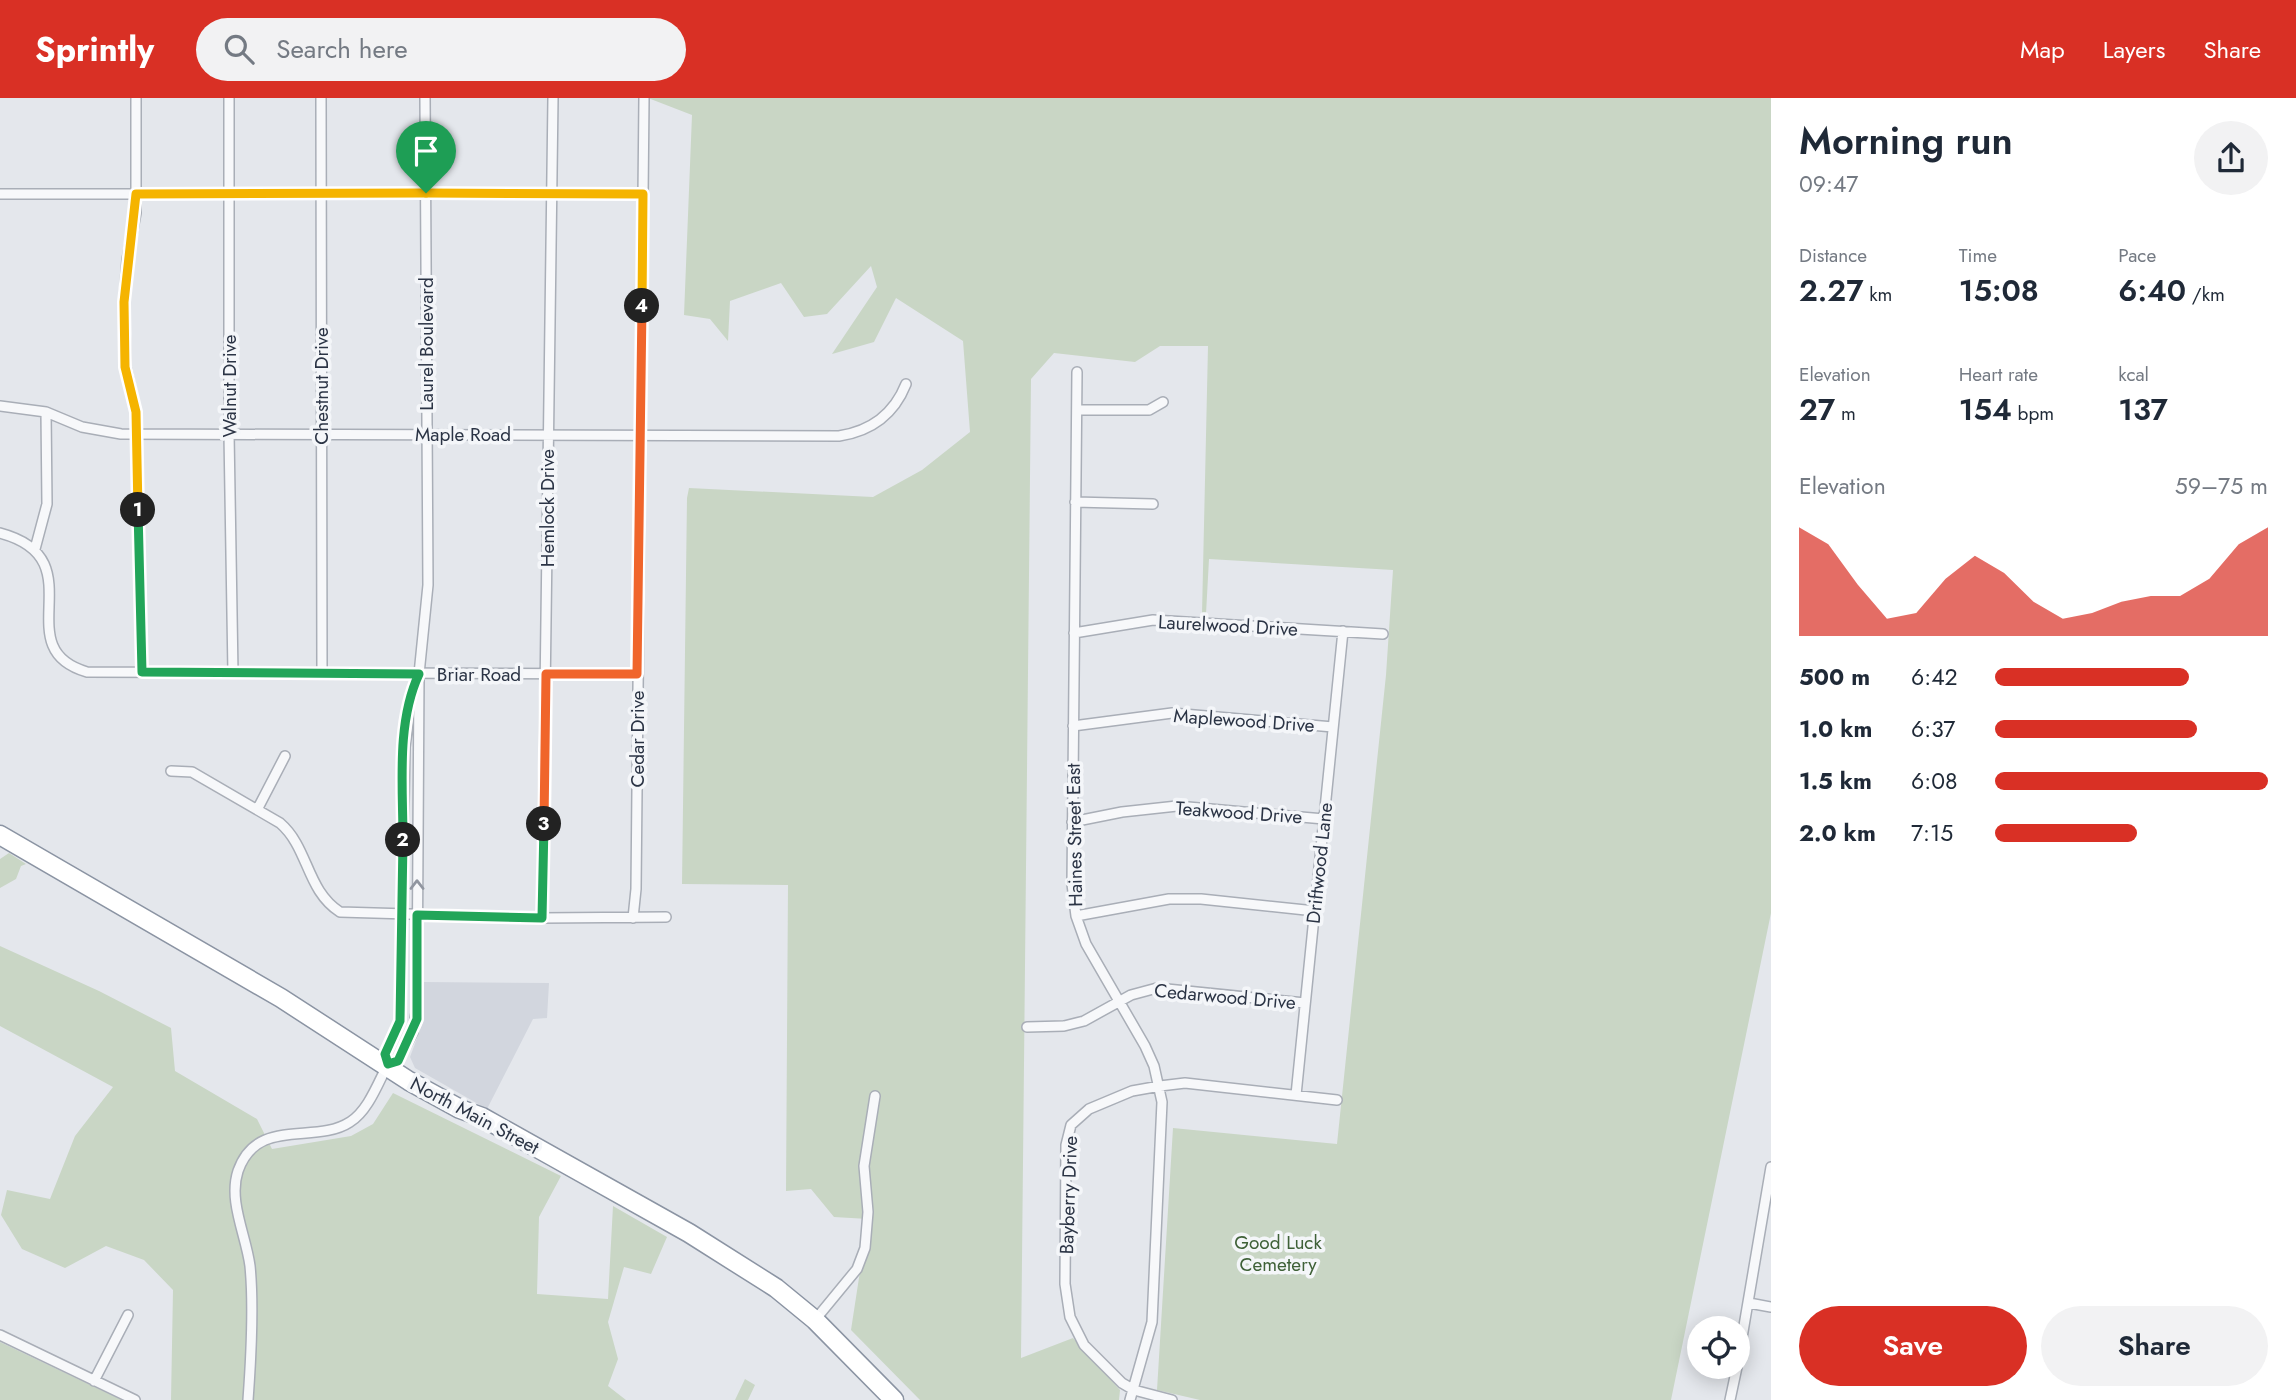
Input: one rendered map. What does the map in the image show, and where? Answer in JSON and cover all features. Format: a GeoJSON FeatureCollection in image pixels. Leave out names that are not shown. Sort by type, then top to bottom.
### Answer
{"type":"FeatureCollection","features":[{"type":"Feature","properties":{"kind":"highway","name":"North Main Street"},"geometry":{"type":"LineString","coordinates":[[0,835],[281,998],[332,1034],[388,1064],[409,1081],[460,1109],[482,1117],[689,1233],[776,1287],[815,1320],[894,1400]]}},
{"type":"Feature","properties":{"kind":"street"},"geometry":{"type":"LineString","coordinates":[[136,98],[136,194],[124,302],[125,367],[136,412],[142,672]]}},
{"type":"Feature","properties":{"kind":"street","name":"Walnut Drive"},"geometry":{"type":"LineString","coordinates":[[229,98],[229,434],[233,673]]}},
{"type":"Feature","properties":{"kind":"street","name":"Chestnut Drive"},"geometry":{"type":"LineString","coordinates":[[321,98],[322,674]]}},
{"type":"Feature","properties":{"kind":"street","name":"Laurel Boulevard"},"geometry":{"type":"LineString","coordinates":[[388,1064],[398,1061],[413,1032],[417,1007],[419,674],[428,585],[425,98]]}},
{"type":"Feature","properties":{"kind":"street","name":"Hemlock Drive"},"geometry":{"type":"LineString","coordinates":[[542,918],[552,98]]}},
{"type":"Feature","properties":{"kind":"street","name":"Cedar Drive"},"geometry":{"type":"LineString","coordinates":[[633,918],[636,889],[644,98]]}},
{"type":"Feature","properties":{"kind":"street"},"geometry":{"type":"LineString","coordinates":[[0,194],[643,194]]}},
{"type":"Feature","properties":{"kind":"street","name":"Haines Street East"},"geometry":{"type":"LineString","coordinates":[[1077,372],[1072,884],[1076,916],[1098,968],[1145,1045],[1160,1086],[1164,1121],[1152,1322],[1132,1395]]}},
{"type":"Feature","properties":{"kind":"street","name":"Maple Road"},"geometry":{"type":"LineString","coordinates":[[0,407],[46,412],[100,432],[136,435],[854,434],[871,426],[898,404],[906,384]]}},
{"type":"Feature","properties":{"kind":"street"},"geometry":{"type":"LineString","coordinates":[[1077,410],[1149,410],[1163,402]]}},
{"type":"Feature","properties":{"kind":"street"},"geometry":{"type":"LineString","coordinates":[[0,533],[23,539],[36,549],[47,505],[46,412]]}},
{"type":"Feature","properties":{"kind":"street"},"geometry":{"type":"LineString","coordinates":[[1075,502],[1153,504]]}},
{"type":"Feature","properties":{"kind":"street","name":"Briar Road"},"geometry":{"type":"LineString","coordinates":[[36,549],[48,568],[48,627],[51,641],[60,659],[88,672],[637,674]]}},
{"type":"Feature","properties":{"kind":"street","name":"Laurelwood Drive"},"geometry":{"type":"LineString","coordinates":[[1074,633],[1153,620],[1382,634]]}},
{"type":"Feature","properties":{"kind":"street","name":"Driftwood Lane"},"geometry":{"type":"LineString","coordinates":[[1296,1095],[1343,631]]}},
{"type":"Feature","properties":{"kind":"street","name":"Laurel Boulevard"},"geometry":{"type":"LineString","coordinates":[[248,1400],[250,1275],[236,1197],[239,1168],[253,1148],[263,1141],[287,1133],[337,1128],[351,1122],[365,1107],[388,1064],[385,1054],[400,1021],[405,732],[419,674]]}},
{"type":"Feature","properties":{"kind":"street","name":"Maplewood Drive"},"geometry":{"type":"LineString","coordinates":[[1073,726],[1172,713],[1333,727]]}},
{"type":"Feature","properties":{"kind":"street"},"geometry":{"type":"LineString","coordinates":[[258,808],[285,756]]}},
{"type":"Feature","properties":{"kind":"street"},"geometry":{"type":"LineString","coordinates":[[171,771],[192,772],[258,808],[292,834],[315,885],[333,907],[355,914],[542,918],[666,917]]}},
{"type":"Feature","properties":{"kind":"street","name":"Teakwood Drive"},"geometry":{"type":"LineString","coordinates":[[1072,822],[1122,812],[1177,806],[1324,819]]}},
{"type":"Feature","properties":{"kind":"street"},"geometry":{"type":"LineString","coordinates":[[1076,916],[1169,899],[1201,899],[1315,911]]}},
{"type":"Feature","properties":{"kind":"street"},"geometry":{"type":"LineString","coordinates":[[401,970],[416,970]]}},
{"type":"Feature","properties":{"kind":"street","name":"Cedarwood Drive"},"geometry":{"type":"LineString","coordinates":[[1027,1027],[1064,1026],[1084,1021],[1144,990],[1157,988],[1306,1003]]}},
{"type":"Feature","properties":{"kind":"street","name":"Bayberry Drive"},"geometry":{"type":"LineString","coordinates":[[1132,1395],[1084,1345],[1070,1317],[1065,1284],[1067,1134],[1074,1119],[1088,1109],[1132,1091],[1185,1083],[1337,1100]]}},
{"type":"Feature","properties":{"kind":"street"},"geometry":{"type":"LineString","coordinates":[[815,1320],[857,1269],[865,1248],[868,1212],[864,1166],[875,1096]]}},
{"type":"Feature","properties":{"kind":"street"},"geometry":{"type":"LineString","coordinates":[[1747,1316],[1771,1167]]}},
{"type":"Feature","properties":{"kind":"street"},"geometry":{"type":"LineString","coordinates":[[1749,1303],[1771,1307]]}},
{"type":"Feature","properties":{"kind":"street"},"geometry":{"type":"LineString","coordinates":[[94,1381],[128,1315]]}},
{"type":"Feature","properties":{"kind":"street"},"geometry":{"type":"LineString","coordinates":[[0,1335],[135,1400]]}},
{"type":"Feature","properties":{"kind":"street"},"geometry":{"type":"LineString","coordinates":[[1730,1400],[1734,1379]]}},
{"type":"Feature","properties":{"kind":"street"},"geometry":{"type":"LineString","coordinates":[[1132,1395],[1172,1400]]}},
{"type":"Feature","properties":{"kind":"shaded area"},"geometry":{"type":"Polygon","coordinates":[[[423,982],[549,983],[547,1018],[533,1019],[487,1109],[415,1068],[410,1057],[423,1022],[423,982]]]}},
{"type":"Feature","properties":{"kind":"green space","name":"Good Luck Cemetery"},"geometry":{"type":"Polygon","coordinates":[[[648,98],[1771,98],[1771,913],[1671,1400],[1200,1400],[1157,1390],[1173,1128],[1337,1144],[1386,675],[1393,570],[1209,559],[1206,614],[1202,614],[1208,346],[1160,346],[1135,362],[1054,353],[1031,379],[1021,1358],[1073,1338],[1120,1390],[1119,1400],[920,1400],[851,1330],[868,1219],[834,1217],[811,1189],[786,1191],[788,885],[682,884],[687,498],[689,488],[873,497],[922,470],[970,432],[963,341],[896,298],[874,342],[832,354],[877,287],[871,266],[827,314],[804,317],[781,283],[730,301],[728,341],[710,319],[684,315],[692,115],[648,98]]]}},
{"type":"Feature","properties":{"kind":"green space"},"geometry":{"type":"Polygon","coordinates":[[[9,853],[26,864],[21,866],[16,879],[0,888],[0,859],[9,853]]]}},
{"type":"Feature","properties":{"kind":"green space"},"geometry":{"type":"Polygon","coordinates":[[[0,946],[99,991],[171,1028],[175,1071],[257,1119],[272,1149],[351,1136],[373,1124],[393,1093],[561,1176],[539,1217],[537,1294],[608,1299],[613,1206],[667,1237],[651,1274],[624,1267],[608,1322],[618,1359],[608,1386],[626,1400],[171,1400],[173,1290],[144,1260],[106,1246],[65,1268],[22,1249],[1,1215],[7,1190],[50,1199],[75,1136],[113,1087],[0,1026],[0,946]]]}},
{"type":"Feature","properties":{"kind":"green space"},"geometry":{"type":"Polygon","coordinates":[[[0,1342],[122,1400],[0,1400],[0,1342]]]}},
{"type":"Feature","properties":{"kind":"green space"},"geometry":{"type":"Polygon","coordinates":[[[745,1379],[755,1385],[748,1400],[735,1400],[745,1379]]]}},
{"type":"Feature","properties":{"kind":"route"},"geometry":{"type":"LineString","coordinates":[[426,193],[643,194],[637,674],[546,674],[542,918],[417,915],[417,1019],[398,1061],[388,1064],[385,1054],[398,1031],[400,1021],[405,732],[419,674],[142,672],[136,412],[125,367],[124,302],[136,194],[426,193]]}}]}
